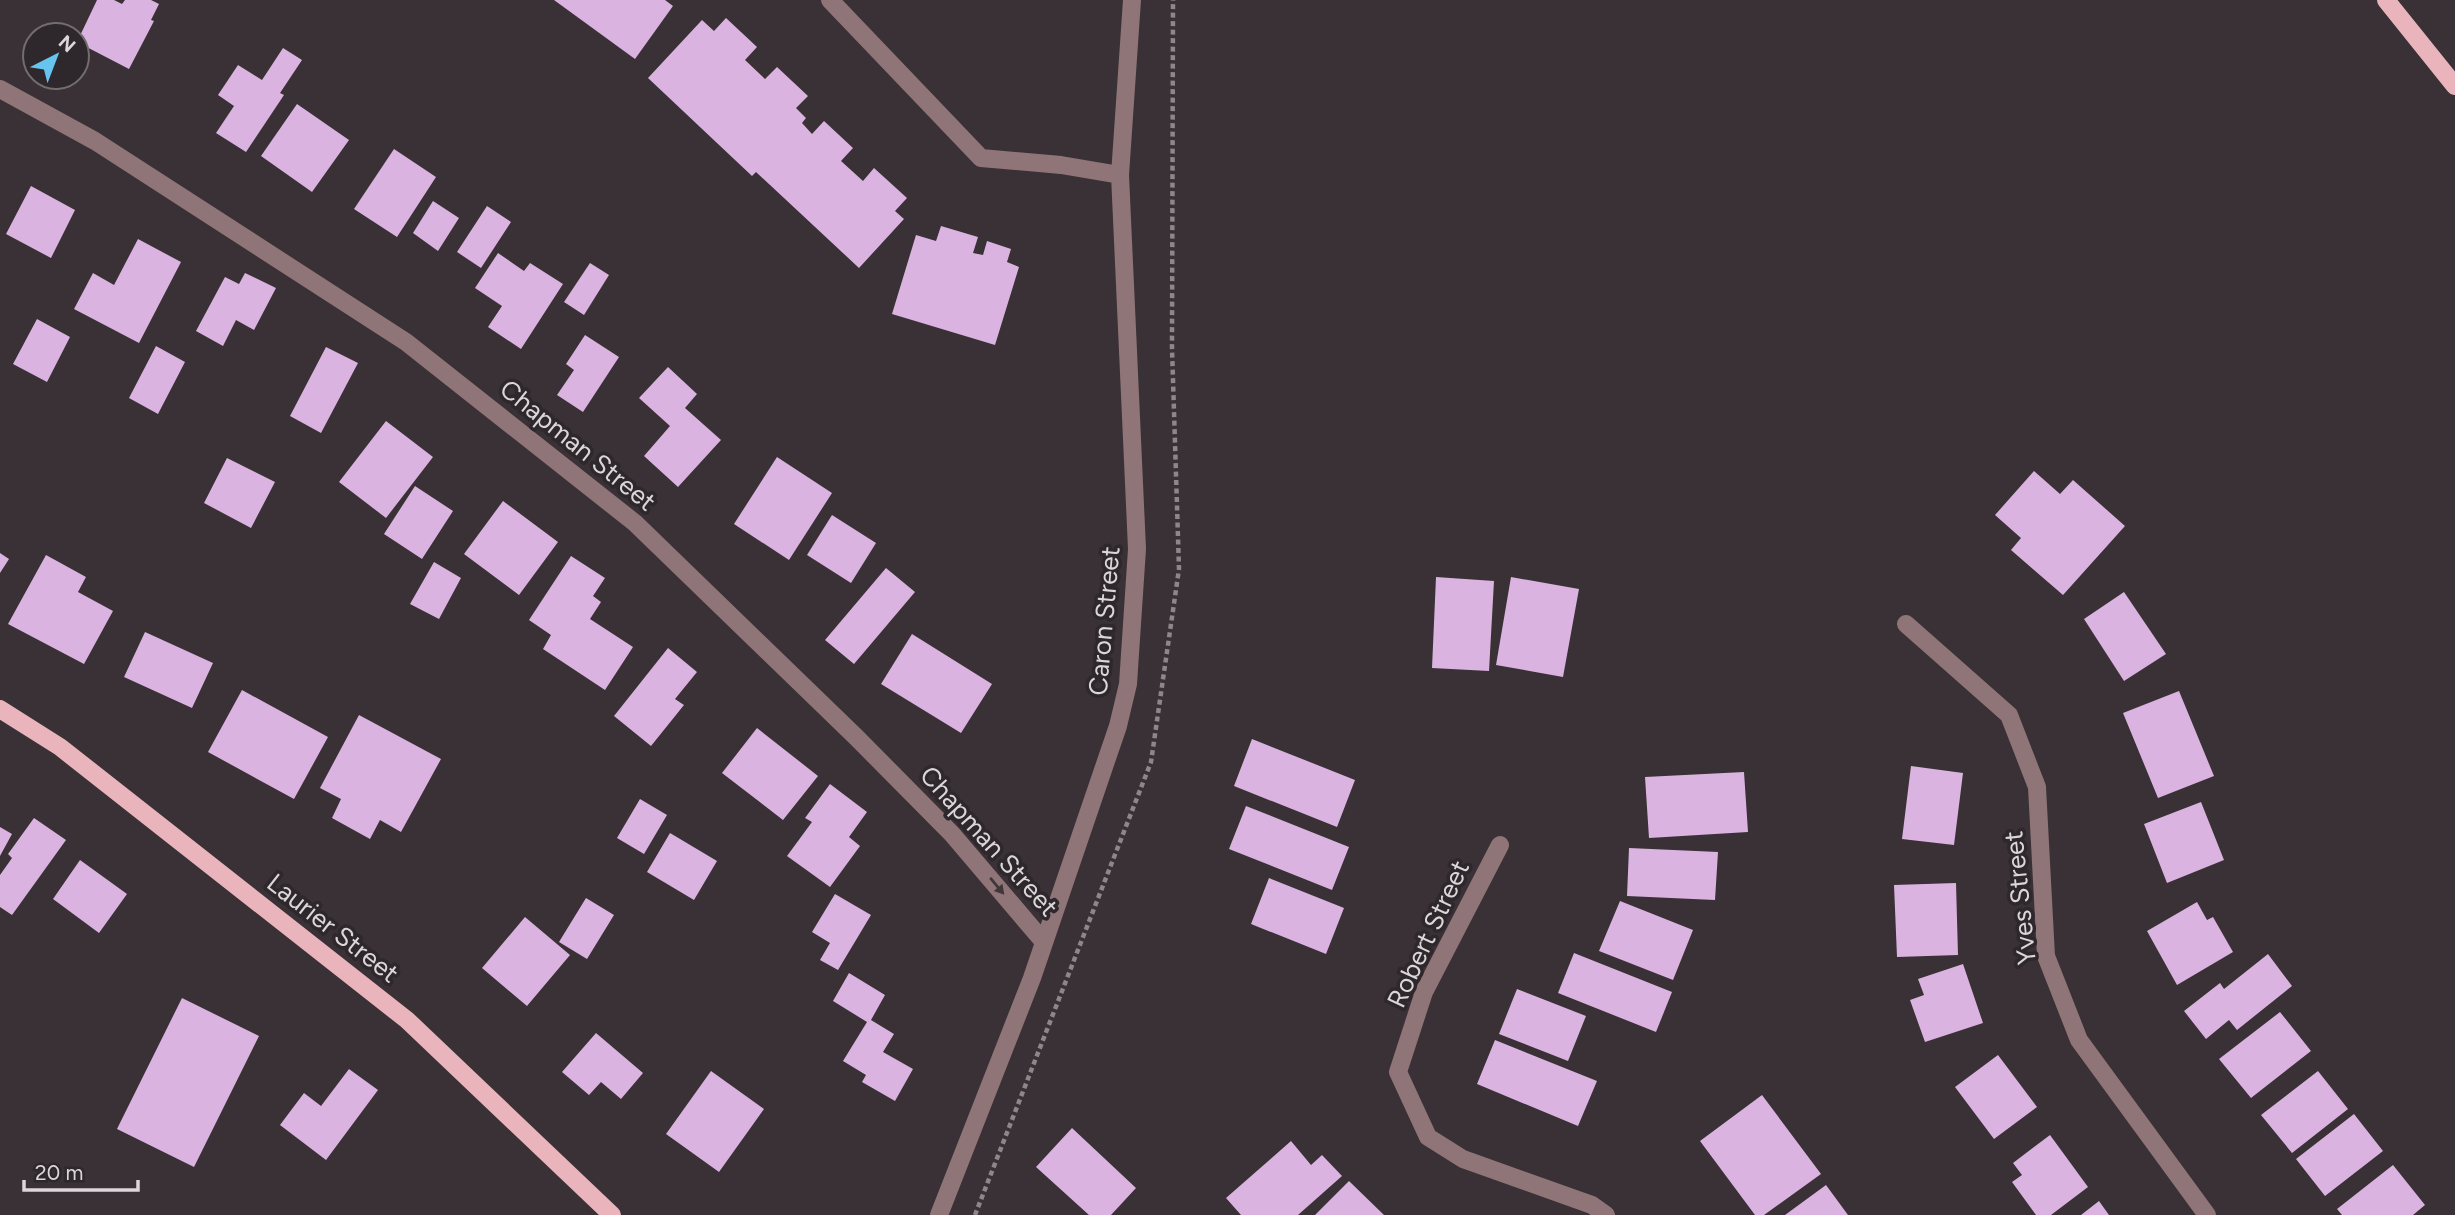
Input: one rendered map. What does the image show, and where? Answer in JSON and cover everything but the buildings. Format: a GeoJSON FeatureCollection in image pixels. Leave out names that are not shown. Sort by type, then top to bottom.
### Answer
{"type":"FeatureCollection","features":[{"type":"Feature","properties":{"kind":"main road"},"geometry":{"type":"LineString","coordinates":[[2386,0],[2455,86]]}},
{"type":"Feature","properties":{"kind":"main road","name":"Laurier Street"},"geometry":{"type":"LineString","coordinates":[[0,709],[60,747],[407,1020],[612,1215]]}},
{"type":"Feature","properties":{"kind":"street"},"geometry":{"type":"LineString","coordinates":[[830,0],[981,158],[1062,165],[1120,175]]}},
{"type":"Feature","properties":{"kind":"street","name":"Caron Street"},"geometry":{"type":"LineString","coordinates":[[939,1215],[1032,978],[1118,726],[1128,684],[1137,550],[1120,175],[1132,0]]}},
{"type":"Feature","properties":{"kind":"street","name":"Chapman Street"},"geometry":{"type":"LineString","coordinates":[[0,89],[95,141],[406,342],[635,523],[846,727],[952,834],[1043,941]]}},
{"type":"Feature","properties":{"kind":"street","name":"Yves Street"},"geometry":{"type":"LineString","coordinates":[[1906,624],[2009,715],[2037,787],[2046,956],[2074,1028],[2079,1040],[2207,1215]]}},
{"type":"Feature","properties":{"kind":"street","name":"Robert Street"},"geometry":{"type":"LineString","coordinates":[[1500,845],[1424,992],[1398,1072],[1428,1137],[1463,1159],[1592,1205],[1605,1215]]}}]}
